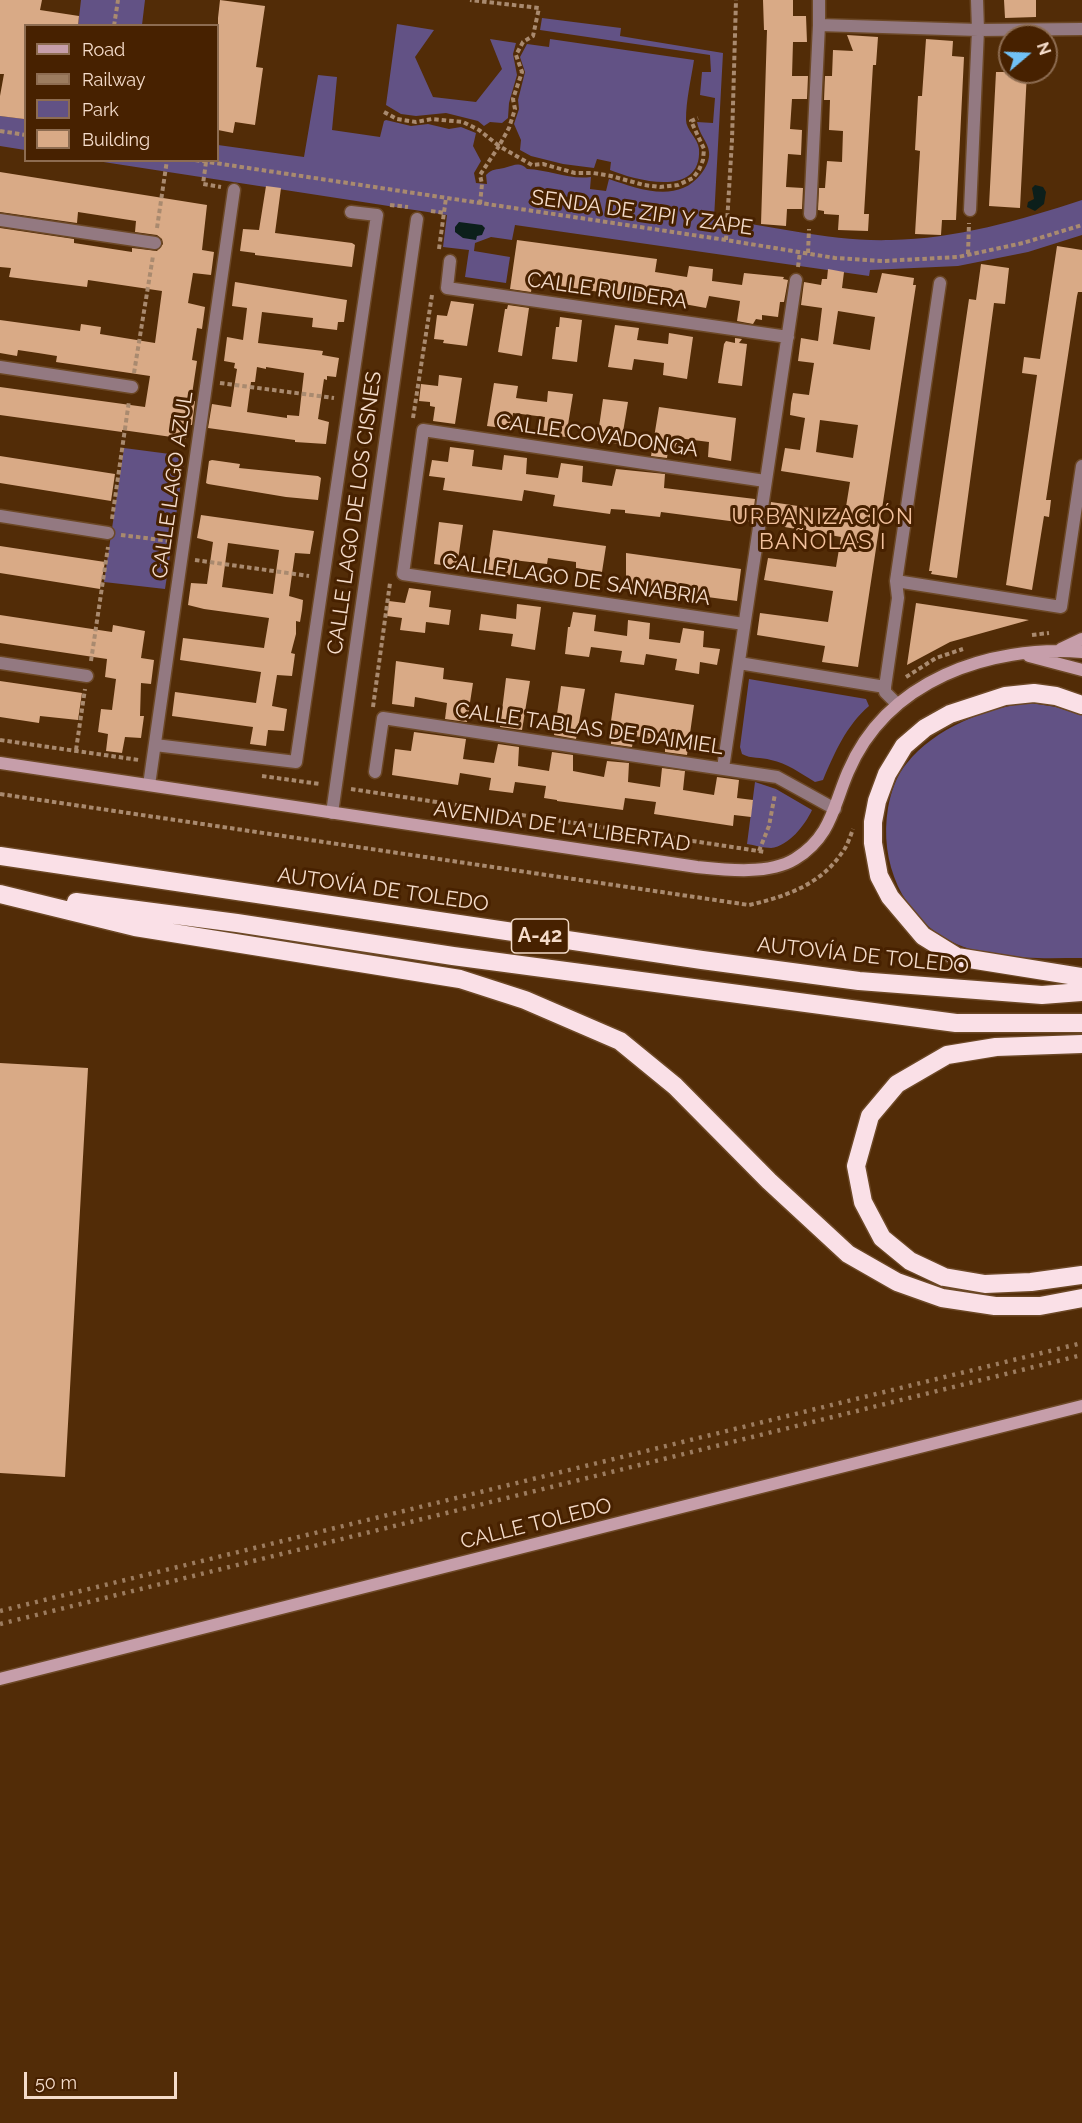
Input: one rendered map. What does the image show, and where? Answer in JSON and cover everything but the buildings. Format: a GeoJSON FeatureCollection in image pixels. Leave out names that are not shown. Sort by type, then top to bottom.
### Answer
{"type":"FeatureCollection","features":[{"type":"Feature","properties":{"kind":"highway"},"geometry":{"type":"LineString","coordinates":[[1082,705],[1056,696],[1034,693],[1005,696],[950,714],[925,728],[904,746],[888,774],[877,801],[873,822],[873,843],[879,876],[890,897],[923,936],[957,957],[1082,977]]}},
{"type":"Feature","properties":{"kind":"highway","name":"AUTOVÍA DE TOLEDO"},"geometry":{"type":"LineString","coordinates":[[0,856],[860,981],[1042,995],[1082,992]]}},
{"type":"Feature","properties":{"kind":"highway"},"geometry":{"type":"LineString","coordinates":[[0,893],[135,927],[460,979],[525,1000],[620,1041],[675,1086],[770,1181],[848,1254],[897,1282],[942,1298],[995,1306],[1040,1306],[1082,1299]]}},
{"type":"Feature","properties":{"kind":"highway","name":"A-42"},"geometry":{"type":"LineString","coordinates":[[0,893],[237,923],[453,956],[956,1023],[1082,1023]]}},
{"type":"Feature","properties":{"kind":"highway"},"geometry":{"type":"LineString","coordinates":[[1082,1044],[996,1047],[947,1055],[897,1084],[870,1116],[856,1166],[863,1202],[882,1239],[910,1261],[945,1277],[985,1284],[1031,1282],[1082,1275]]}},
{"type":"Feature","properties":{"kind":"street"},"geometry":{"type":"LineString","coordinates":[[810,214],[819,0]]}},
{"type":"Feature","properties":{"kind":"street"},"geometry":{"type":"LineString","coordinates":[[970,210],[978,30],[977,0]]}},
{"type":"Feature","properties":{"kind":"street"},"geometry":{"type":"LineString","coordinates":[[819,25],[978,30],[1082,29]]}},
{"type":"Feature","properties":{"kind":"street","name":"CALLE LAGO AZUL"},"geometry":{"type":"LineString","coordinates":[[149,785],[234,189]]}},
{"type":"Feature","properties":{"kind":"street"},"geometry":{"type":"LineString","coordinates":[[155,745],[296,762],[377,215],[351,212]]}},
{"type":"Feature","properties":{"kind":"street","name":"CALLE LAGO DE LOS CISNES"},"geometry":{"type":"LineString","coordinates":[[332,813],[417,219]]}},
{"type":"Feature","properties":{"kind":"street"},"geometry":{"type":"LineString","coordinates":[[0,220],[154,243]]}},
{"type":"Feature","properties":{"kind":"street","name":"CALLE RUIDERA"},"geometry":{"type":"LineString","coordinates":[[450,261],[447,288],[788,337]]}},
{"type":"Feature","properties":{"kind":"street"},"geometry":{"type":"LineString","coordinates":[[723,768],[796,280]]}},
{"type":"Feature","properties":{"kind":"street"},"geometry":{"type":"LineString","coordinates":[[885,690],[898,598],[896,581],[940,284]]}},
{"type":"Feature","properties":{"kind":"street"},"geometry":{"type":"LineString","coordinates":[[0,367],[132,387]]}},
{"type":"Feature","properties":{"kind":"street","name":"CALLE COVADONGA"},"geometry":{"type":"LineString","coordinates":[[403,574],[423,430],[765,481]]}},
{"type":"Feature","properties":{"kind":"street"},"geometry":{"type":"LineString","coordinates":[[896,581],[1061,607],[1082,466]]}},
{"type":"Feature","properties":{"kind":"street"},"geometry":{"type":"LineString","coordinates":[[0,516],[109,534]]}},
{"type":"Feature","properties":{"kind":"street","name":"CALLE LAGO DE SANABRIA"},"geometry":{"type":"LineString","coordinates":[[403,574],[744,624]]}},
{"type":"Feature","properties":{"kind":"street","name":"AVENIDA DE LA LIBERTAD"},"geometry":{"type":"LineString","coordinates":[[1057,650],[1082,639]]}},
{"type":"Feature","properties":{"kind":"street","name":"AVENIDA DE LA LIBERTAD"},"geometry":{"type":"LineString","coordinates":[[0,763],[697,867],[748,870],[782,865],[795,859],[813,845],[827,827],[848,771],[864,741],[880,720],[916,690],[974,663],[1057,650],[1082,652]]}},
{"type":"Feature","properties":{"kind":"street","name":"AVENIDA DE LA LIBERTAD"},"geometry":{"type":"LineString","coordinates":[[1022,654],[1082,670]]}},
{"type":"Feature","properties":{"kind":"street"},"geometry":{"type":"LineString","coordinates":[[0,663],[87,676]]}},
{"type":"Feature","properties":{"kind":"street"},"geometry":{"type":"LineString","coordinates":[[739,663],[885,690],[897,704]]}},
{"type":"Feature","properties":{"kind":"street","name":"CALLE TABLAS DE DAIMIEL"},"geometry":{"type":"LineString","coordinates":[[375,772],[383,718],[777,777],[834,809]]}},
{"type":"Feature","properties":{"kind":"street","name":"CALLE TOLEDO"},"geometry":{"type":"LineString","coordinates":[[0,1679],[1082,1406]]}},
{"type":"Feature","properties":{"kind":"path"},"geometry":{"type":"LineString","coordinates":[[114,24],[118,0]]}},
{"type":"Feature","properties":{"kind":"path"},"geometry":{"type":"LineString","coordinates":[[471,0],[539,8],[533,36],[523,42],[516,55],[522,72],[513,99],[514,109],[509,128],[480,175],[482,184],[480,204]]}},
{"type":"Feature","properties":{"kind":"path"},"geometry":{"type":"LineString","coordinates":[[726,240],[732,140],[736,0]]}},
{"type":"Feature","properties":{"kind":"path"},"geometry":{"type":"LineString","coordinates":[[384,112],[397,119],[416,122],[432,119],[463,122],[532,165],[543,164],[575,173],[593,172],[660,187],[678,185],[693,178],[699,170],[704,149],[691,122],[698,118]]}},
{"type":"Feature","properties":{"kind":"path"},"geometry":{"type":"LineString","coordinates":[[0,131],[24,135]]}},
{"type":"Feature","properties":{"kind":"path"},"geometry":{"type":"LineString","coordinates":[[76,750],[167,162]]}},
{"type":"Feature","properties":{"kind":"path"},"geometry":{"type":"LineString","coordinates":[[202,184],[206,162]]}},
{"type":"Feature","properties":{"kind":"path","name":"SENDA DE ZIPI Y ZAPE"},"geometry":{"type":"LineString","coordinates":[[206,162],[835,258],[883,261],[968,255],[1023,243],[1082,225]]}},
{"type":"Feature","properties":{"kind":"path"},"geometry":{"type":"LineString","coordinates":[[968,255],[970,210]]}},
{"type":"Feature","properties":{"kind":"path"},"geometry":{"type":"LineString","coordinates":[[808,253],[810,214]]}},
{"type":"Feature","properties":{"kind":"path"},"geometry":{"type":"LineString","coordinates":[[207,381],[350,400]]}},
{"type":"Feature","properties":{"kind":"path"},"geometry":{"type":"LineString","coordinates":[[109,534],[185,543]]}},
{"type":"Feature","properties":{"kind":"path"},"geometry":{"type":"LineString","coordinates":[[182,559],[323,578]]}},
{"type":"Feature","properties":{"kind":"path"},"geometry":{"type":"LineString","coordinates":[[1030,635],[1052,633]]}},
{"type":"Feature","properties":{"kind":"path"},"geometry":{"type":"LineString","coordinates":[[885,690],[936,658],[965,648]]}},
{"type":"Feature","properties":{"kind":"path"},"geometry":{"type":"LineString","coordinates":[[0,740],[152,762]]}},
{"type":"Feature","properties":{"kind":"path"},"geometry":{"type":"LineString","coordinates":[[259,776],[771,852]]}},
{"type":"Feature","properties":{"kind":"path"},"geometry":{"type":"LineString","coordinates":[[759,850],[769,826],[777,777]]}},
{"type":"Feature","properties":{"kind":"path"},"geometry":{"type":"LineString","coordinates":[[0,794],[749,905],[774,899],[804,887],[828,869],[842,853],[854,827]]}},
{"type":"Feature","properties":{"kind":"green space"},"geometry":{"type":"Polygon","coordinates":[[[81,0],[145,0],[142,24],[78,24],[81,0]]]}},
{"type":"Feature","properties":{"kind":"green space"},"geometry":{"type":"Polygon","coordinates":[[[542,18],[621,28],[620,36],[723,53],[714,219],[824,236],[869,240],[915,239],[988,227],[1082,200],[1082,235],[1028,252],[958,266],[870,270],[869,276],[515,225],[512,240],[491,237],[475,243],[474,251],[510,257],[506,283],[465,277],[469,250],[443,247],[447,215],[103,162],[219,162],[219,145],[304,157],[318,75],[337,77],[332,130],[380,137],[386,120],[411,126],[428,124],[449,129],[461,127],[476,133],[473,146],[481,161],[474,173],[476,183],[487,184],[486,175],[491,171],[519,165],[527,169],[567,176],[591,177],[590,189],[606,191],[609,179],[657,192],[681,189],[692,183],[703,172],[709,152],[697,122],[713,123],[715,98],[700,95],[702,72],[711,72],[710,55],[540,30],[542,18]]]}},
{"type":"Feature","properties":{"kind":"green space"},"geometry":{"type":"Polygon","coordinates":[[[397,24],[434,30],[415,57],[433,97],[476,102],[502,69],[490,39],[516,43],[513,54],[517,75],[509,103],[508,118],[502,123],[490,122],[484,126],[478,121],[446,113],[416,116],[401,114],[386,105],[397,24]]]}},
{"type":"Feature","properties":{"kind":"green space"},"geometry":{"type":"Polygon","coordinates":[[[550,39],[694,60],[686,120],[699,149],[697,164],[690,174],[679,180],[651,181],[610,170],[611,162],[597,159],[594,168],[563,164],[531,156],[520,150],[521,140],[514,124],[525,72],[520,57],[527,44],[549,47],[550,39]]]}},
{"type":"Feature","properties":{"kind":"green space"},"geometry":{"type":"Polygon","coordinates":[[[0,116],[24,119],[24,150],[0,146],[0,116]]]}},
{"type":"Feature","properties":{"kind":"green space"},"geometry":{"type":"Polygon","coordinates":[[[124,448],[185,456],[165,589],[104,582],[124,448]]]}},
{"type":"Feature","properties":{"kind":"green space"},"geometry":{"type":"Polygon","coordinates":[[[749,679],[866,699],[869,706],[848,731],[823,780],[815,782],[783,763],[742,754],[740,747],[749,679]]]}},
{"type":"Feature","properties":{"kind":"green space"},"geometry":{"type":"Polygon","coordinates":[[[1031,703],[1056,707],[1082,715],[1082,958],[1032,958],[999,955],[983,953],[952,942],[920,918],[907,903],[891,868],[887,848],[886,828],[892,790],[903,768],[918,751],[963,721],[997,709],[1031,703]]]}},
{"type":"Feature","properties":{"kind":"green space"},"geometry":{"type":"Polygon","coordinates":[[[755,782],[776,789],[812,810],[796,834],[778,846],[768,848],[747,844],[755,782]]]}},
{"type":"Feature","properties":{"kind":"water"},"geometry":{"type":"Polygon","coordinates":[[[1035,185],[1043,187],[1046,192],[1044,204],[1035,211],[1027,207],[1028,202],[1034,199],[1032,188],[1035,185]]]}},
{"type":"Feature","properties":{"kind":"water"},"geometry":{"type":"Polygon","coordinates":[[[459,222],[482,225],[485,228],[476,240],[463,238],[455,232],[455,227],[459,222]]]}},
{"type":"Feature","properties":{"kind":"railway"},"geometry":{"type":"LineString","coordinates":[[0,1611],[1082,1343]]}},
{"type":"Feature","properties":{"kind":"railway"},"geometry":{"type":"LineString","coordinates":[[0,1624],[1082,1355]]}},
{"type":"Feature","properties":{"kind":"district","name":"URBANIZACIÓN BAÑOLAS I"},"geometry":{"type":"Point","coordinates":[823,530]}}]}
